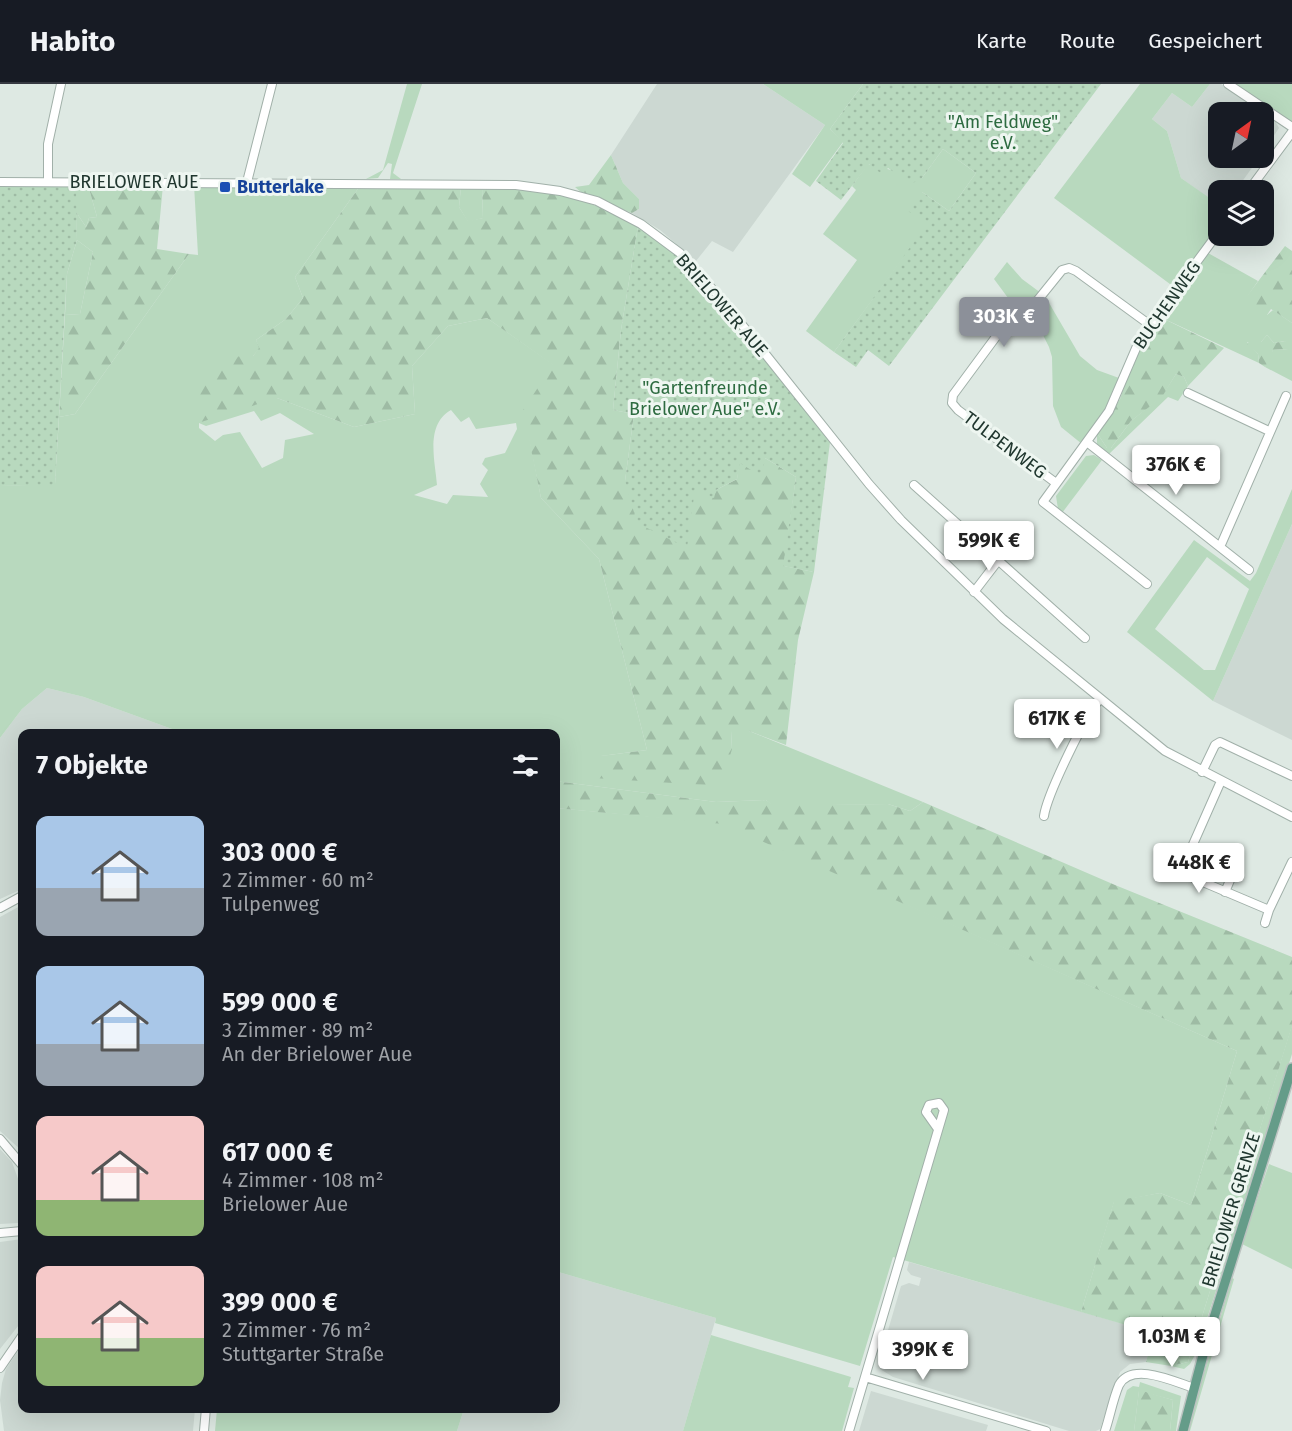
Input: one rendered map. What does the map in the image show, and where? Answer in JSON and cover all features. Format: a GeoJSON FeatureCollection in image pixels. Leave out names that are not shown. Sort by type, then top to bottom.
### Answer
{"type":"FeatureCollection","features":[{"type":"Feature","properties":{"kind":"main road","name":"BRIELOWER GRENZE"},"geometry":{"type":"LineString","coordinates":[[1183,1431],[1194,1388],[1292,1068]]}},
{"type":"Feature","properties":{"kind":"street"},"geometry":{"type":"LineString","coordinates":[[48,182],[48,144],[61,84]]}},
{"type":"Feature","properties":{"kind":"street"},"geometry":{"type":"LineString","coordinates":[[247,182],[272,84]]}},
{"type":"Feature","properties":{"kind":"street"},"geometry":{"type":"LineString","coordinates":[[1228,84],[1292,127]]}},
{"type":"Feature","properties":{"kind":"street"},"geometry":{"type":"LineString","coordinates":[[1256,180],[1292,132]]}},
{"type":"Feature","properties":{"kind":"street","name":"BRIELOWER AUE"},"geometry":{"type":"LineString","coordinates":[[0,182],[496,184],[543,187],[597,201],[638,222],[691,263],[869,484],[901,520],[1002,619],[1165,751],[1202,772],[1291,813]]}},
{"type":"Feature","properties":{"kind":"street","name":"BUCHENWEG"},"geometry":{"type":"LineString","coordinates":[[1147,584],[1043,502],[1116,398],[1131,356],[1150,325],[1208,246]]}},
{"type":"Feature","properties":{"kind":"street","name":"TULPENWEG"},"geometry":{"type":"LineString","coordinates":[[1056,483],[958,410],[952,403],[953,394],[1015,311],[1020,306],[1037,301],[1062,270],[1069,268],[1076,271],[1150,325]]}},
{"type":"Feature","properties":{"kind":"street"},"geometry":{"type":"LineString","coordinates":[[1188,393],[1269,431]]}},
{"type":"Feature","properties":{"kind":"street"},"geometry":{"type":"LineString","coordinates":[[1220,547],[1286,396]]}},
{"type":"Feature","properties":{"kind":"street"},"geometry":{"type":"LineString","coordinates":[[1087,442],[1250,570]]}},
{"type":"Feature","properties":{"kind":"street"},"geometry":{"type":"LineString","coordinates":[[914,485],[997,562],[1085,638]]}},
{"type":"Feature","properties":{"kind":"street"},"geometry":{"type":"LineString","coordinates":[[974,592],[997,562]]}},
{"type":"Feature","properties":{"kind":"street"},"geometry":{"type":"LineString","coordinates":[[1044,816],[1045,806],[1066,759],[1100,699]]}},
{"type":"Feature","properties":{"kind":"street"},"geometry":{"type":"LineString","coordinates":[[1202,772],[1215,745],[1220,742],[1292,776]]}},
{"type":"Feature","properties":{"kind":"street"},"geometry":{"type":"LineString","coordinates":[[1221,781],[1183,871],[1269,910]]}},
{"type":"Feature","properties":{"kind":"street"},"geometry":{"type":"LineString","coordinates":[[1264,923],[1292,862]]}},
{"type":"Feature","properties":{"kind":"street"},"geometry":{"type":"LineString","coordinates":[[1225,892],[1236,866]]}},
{"type":"Feature","properties":{"kind":"street"},"geometry":{"type":"LineString","coordinates":[[0,908],[18,898]]}},
{"type":"Feature","properties":{"kind":"street"},"geometry":{"type":"LineString","coordinates":[[849,1431],[938,1129]]}},
{"type":"Feature","properties":{"kind":"street"},"geometry":{"type":"LineString","coordinates":[[0,1139],[18,1160]]}},
{"type":"Feature","properties":{"kind":"street"},"geometry":{"type":"LineString","coordinates":[[0,1233],[18,1231]]}},
{"type":"Feature","properties":{"kind":"street"},"geometry":{"type":"LineString","coordinates":[[0,1368],[18,1342]]}},
{"type":"Feature","properties":{"kind":"street"},"geometry":{"type":"LineString","coordinates":[[1105,1431],[1120,1384],[1131,1375],[1141,1373],[1194,1388]]}},
{"type":"Feature","properties":{"kind":"street"},"geometry":{"type":"LineString","coordinates":[[865,1377],[1046,1431]]}},
{"type":"Feature","properties":{"kind":"street"},"geometry":{"type":"LineString","coordinates":[[204,1431],[206,1413]]}},
{"type":"Feature","properties":{"kind":"shaded area"},"geometry":{"type":"Polygon","coordinates":[[[657,84],[763,84],[825,125],[733,252],[712,241],[696,261],[660,230],[632,213],[639,209],[639,199],[623,183],[611,155],[657,84]]]}},
{"type":"Feature","properties":{"kind":"shaded area"},"geometry":{"type":"Polygon","coordinates":[[[1210,84],[1221,84],[1249,102],[1208,102],[1208,168],[1252,168],[1243,180],[1208,180],[1208,198],[1181,178],[1167,131],[1152,119],[1172,93],[1192,107],[1210,84]]]}},
{"type":"Feature","properties":{"kind":"shaded area"},"geometry":{"type":"Polygon","coordinates":[[[1274,119],[1279,128],[1274,136],[1274,119]]]}},
{"type":"Feature","properties":{"kind":"shaded area"},"geometry":{"type":"Polygon","coordinates":[[[1292,524],[1292,740],[1213,701],[1292,524]]]}},
{"type":"Feature","properties":{"kind":"shaded area"},"geometry":{"type":"Polygon","coordinates":[[[47,688],[84,697],[172,729],[18,729],[18,891],[0,899],[0,738],[22,709],[47,688]]]}},
{"type":"Feature","properties":{"kind":"shaded area"},"geometry":{"type":"Polygon","coordinates":[[[18,907],[18,1147],[0,1131],[0,917],[18,907]]]}},
{"type":"Feature","properties":{"kind":"shaded area"},"geometry":{"type":"Polygon","coordinates":[[[0,1149],[12,1162],[18,1179],[18,1223],[0,1224],[0,1149]]]}},
{"type":"Feature","properties":{"kind":"shaded area"},"geometry":{"type":"Polygon","coordinates":[[[18,1240],[18,1326],[0,1349],[0,1242],[18,1240]]]}},
{"type":"Feature","properties":{"kind":"shaded area"},"geometry":{"type":"Polygon","coordinates":[[[909,1262],[1155,1333],[1146,1362],[1130,1364],[1120,1372],[1100,1429],[1096,1431],[1069,1431],[893,1377],[880,1369],[879,1361],[901,1286],[909,1283],[919,1286],[921,1278],[911,1275],[907,1270],[909,1262]]]}},
{"type":"Feature","properties":{"kind":"shaded area"},"geometry":{"type":"Polygon","coordinates":[[[560,1272],[716,1318],[683,1431],[457,1431],[463,1413],[560,1413],[560,1272]]]}},
{"type":"Feature","properties":{"kind":"shaded area"},"geometry":{"type":"Polygon","coordinates":[[[18,1351],[18,1413],[195,1413],[193,1431],[4,1431],[0,1400],[6,1369],[18,1351]]]}},
{"type":"Feature","properties":{"kind":"shaded area"},"geometry":{"type":"Polygon","coordinates":[[[871,1391],[988,1425],[986,1431],[859,1431],[871,1391]]]}},
{"type":"Feature","properties":{"kind":"green space"},"geometry":{"type":"Polygon","coordinates":[[[407,84],[422,84],[393,173],[401,179],[390,179],[392,164],[388,163],[378,178],[366,179],[383,170],[407,84]]]}},
{"type":"Feature","properties":{"kind":"green space"},"geometry":{"type":"Polygon","coordinates":[[[763,84],[863,84],[830,129],[843,142],[810,187],[792,174],[825,125],[763,84]]]}},
{"type":"Feature","properties":{"kind":"green space","name":"\"Am Feldweg\" e.V."},"geometry":{"type":"Polygon","coordinates":[[[863,84],[1101,84],[889,366],[868,350],[856,367],[834,352],[927,224],[908,211],[922,192],[949,211],[976,173],[943,149],[922,178],[911,184],[888,168],[883,175],[869,164],[841,200],[816,181],[843,143],[830,129],[863,84]]]}},
{"type":"Feature","properties":{"kind":"green space"},"geometry":{"type":"Polygon","coordinates":[[[1140,84],[1210,84],[1192,107],[1172,93],[1152,119],[1167,131],[1181,178],[1208,197],[1208,241],[1174,287],[1054,198],[1140,84]]]}},
{"type":"Feature","properties":{"kind":"green space"},"geometry":{"type":"Polygon","coordinates":[[[1234,84],[1292,84],[1292,122],[1274,110],[1274,102],[1261,102],[1234,84]]]}},
{"type":"Feature","properties":{"kind":"green space"},"geometry":{"type":"Polygon","coordinates":[[[943,149],[976,173],[949,211],[922,192],[928,224],[834,352],[806,331],[857,260],[823,234],[856,190],[852,186],[868,164],[922,178],[943,149]]]}},
{"type":"Feature","properties":{"kind":"green space"},"geometry":{"type":"Polygon","coordinates":[[[611,155],[623,183],[639,199],[639,209],[632,213],[582,193],[575,187],[589,185],[611,155]]]}},
{"type":"Feature","properties":{"kind":"green space"},"geometry":{"type":"Polygon","coordinates":[[[0,185],[76,185],[77,240],[67,274],[55,485],[0,486],[0,185]]]}},
{"type":"Feature","properties":{"kind":"green space"},"geometry":{"type":"Polygon","coordinates":[[[76,185],[88,185],[97,217],[89,218],[86,227],[76,212],[76,185]]]}},
{"type":"Feature","properties":{"kind":"green space"},"geometry":{"type":"Polygon","coordinates":[[[88,185],[163,185],[157,249],[189,254],[75,414],[59,417],[65,315],[80,314],[93,252],[77,240],[76,212],[86,227],[89,218],[97,217],[88,185]]]}},
{"type":"Feature","properties":{"kind":"green space"},"geometry":{"type":"Polygon","coordinates":[[[194,185],[360,186],[295,277],[303,298],[286,319],[256,340],[260,348],[253,356],[277,398],[354,427],[415,414],[412,366],[448,326],[487,318],[554,365],[524,410],[541,498],[599,559],[647,750],[601,756],[732,749],[731,731],[749,731],[923,802],[910,811],[888,804],[773,806],[766,800],[716,802],[560,782],[560,729],[172,729],[84,697],[47,688],[22,709],[0,738],[0,486],[55,484],[59,417],[75,414],[189,254],[198,255],[194,185]],[[451,410],[443,417],[435,434],[434,444],[437,485],[414,495],[447,504],[453,495],[488,497],[480,484],[488,470],[482,464],[485,458],[505,453],[517,429],[516,423],[476,429],[469,417],[461,422],[451,410]],[[254,411],[206,426],[199,423],[199,428],[215,441],[223,435],[240,432],[262,468],[283,458],[285,440],[314,434],[280,413],[261,421],[254,411]]]}},
{"type":"Feature","properties":{"kind":"green space"},"geometry":{"type":"Polygon","coordinates":[[[360,186],[461,187],[459,207],[468,221],[483,218],[482,187],[544,192],[581,200],[638,226],[621,330],[613,410],[634,414],[625,481],[716,490],[737,479],[739,463],[765,458],[796,477],[784,566],[814,572],[798,640],[786,745],[749,731],[731,731],[732,749],[721,786],[593,778],[601,756],[647,750],[599,559],[541,498],[523,410],[553,365],[487,318],[448,326],[412,366],[415,414],[354,427],[277,398],[198,423],[195,396],[208,380],[243,353],[253,356],[259,348],[256,340],[286,319],[303,298],[295,277],[360,186]]]}},
{"type":"Feature","properties":{"kind":"green space"},"geometry":{"type":"Polygon","coordinates":[[[461,187],[482,187],[483,218],[468,222],[459,207],[461,187]]]}},
{"type":"Feature","properties":{"kind":"green space","name":"\"Gartenfreunde Brielower Aue\" e.V."},"geometry":{"type":"Polygon","coordinates":[[[638,226],[683,260],[721,302],[830,442],[814,572],[783,566],[796,477],[765,458],[762,477],[740,463],[737,479],[716,490],[714,498],[695,489],[687,548],[637,523],[625,481],[634,414],[613,410],[621,330],[638,226]]]}},
{"type":"Feature","properties":{"kind":"green space"},"geometry":{"type":"Polygon","coordinates":[[[77,240],[93,252],[80,314],[65,315],[67,274],[77,240]]]}},
{"type":"Feature","properties":{"kind":"green space"},"geometry":{"type":"Polygon","coordinates":[[[1285,246],[1292,251],[1292,323],[1271,309],[1267,315],[1253,317],[1245,308],[1244,300],[1285,246]]]}},
{"type":"Feature","properties":{"kind":"green space"},"geometry":{"type":"Polygon","coordinates":[[[1208,253],[1258,281],[1245,300],[1267,315],[1273,310],[1292,323],[1292,381],[1265,367],[1273,350],[1288,349],[1285,341],[1274,343],[1267,335],[1261,342],[1247,342],[1258,354],[1259,363],[1160,317],[1208,253]]]}},
{"type":"Feature","properties":{"kind":"green space"},"geometry":{"type":"Polygon","coordinates":[[[1007,262],[1022,279],[1045,296],[1080,356],[1097,370],[1119,378],[1113,397],[1082,444],[1061,427],[1053,406],[1052,357],[1043,335],[1014,306],[994,279],[1007,262]]]}},
{"type":"Feature","properties":{"kind":"green space"},"geometry":{"type":"Polygon","coordinates":[[[1160,317],[1224,348],[1188,386],[1184,377],[1176,374],[1162,397],[1131,421],[1111,448],[1107,448],[1097,433],[1120,399],[1136,352],[1160,317]]]}},
{"type":"Feature","properties":{"kind":"green space"},"geometry":{"type":"Polygon","coordinates":[[[1267,335],[1274,343],[1285,341],[1291,344],[1288,349],[1273,350],[1272,355],[1276,363],[1268,363],[1265,367],[1259,363],[1258,354],[1247,344],[1250,340],[1261,342],[1267,335]]]}},
{"type":"Feature","properties":{"kind":"green space"},"geometry":{"type":"Polygon","coordinates":[[[1176,374],[1184,377],[1188,386],[1178,401],[1168,397],[1109,454],[1097,444],[1097,433],[1107,448],[1111,448],[1131,421],[1162,396],[1176,374]]]}},
{"type":"Feature","properties":{"kind":"green space"},"geometry":{"type":"Polygon","coordinates":[[[1094,455],[1102,460],[1062,513],[1058,509],[1056,496],[1086,456],[1094,455]]]}},
{"type":"Feature","properties":{"kind":"green space"},"geometry":{"type":"Polygon","coordinates":[[[1292,489],[1292,524],[1213,701],[1127,632],[1194,540],[1250,581],[1256,573],[1292,489]],[[1207,557],[1155,629],[1204,670],[1215,670],[1249,589],[1207,557]]]}},
{"type":"Feature","properties":{"kind":"green space"},"geometry":{"type":"Polygon","coordinates":[[[560,782],[716,802],[766,800],[773,805],[888,804],[910,811],[923,802],[1115,885],[1292,957],[1292,1026],[1188,1362],[1171,1366],[1146,1362],[1154,1333],[1081,1312],[1114,1201],[1160,1193],[1191,1205],[1237,1051],[723,824],[560,808],[560,782]]]}},
{"type":"Feature","properties":{"kind":"green space"},"geometry":{"type":"Polygon","coordinates":[[[560,808],[723,823],[1237,1051],[1191,1205],[1160,1193],[1114,1202],[1081,1312],[893,1257],[860,1366],[715,1323],[716,1318],[560,1272],[560,808]]]}},
{"type":"Feature","properties":{"kind":"green space"},"geometry":{"type":"Polygon","coordinates":[[[1292,1025],[1292,1054],[1196,1353],[1184,1369],[1171,1366],[1188,1362],[1292,1025]]]}},
{"type":"Feature","properties":{"kind":"green space"},"geometry":{"type":"Polygon","coordinates":[[[1269,1164],[1292,1173],[1292,1269],[1242,1244],[1269,1164]]]}},
{"type":"Feature","properties":{"kind":"green space"},"geometry":{"type":"Polygon","coordinates":[[[1232,1278],[1234,1279],[1190,1431],[1187,1431],[1232,1278]]]}},
{"type":"Feature","properties":{"kind":"green space"},"geometry":{"type":"Polygon","coordinates":[[[711,1335],[851,1377],[848,1387],[854,1388],[842,1431],[683,1431],[711,1335]]]}},
{"type":"Feature","properties":{"kind":"green space"},"geometry":{"type":"Polygon","coordinates":[[[1140,1382],[1181,1396],[1176,1431],[1170,1431],[1173,1400],[1139,1391],[1134,1431],[1114,1431],[1127,1390],[1133,1386],[1139,1387],[1140,1382]]]}},
{"type":"Feature","properties":{"kind":"green space"},"geometry":{"type":"Polygon","coordinates":[[[1139,1390],[1173,1400],[1170,1431],[1134,1431],[1139,1390]]]}},
{"type":"Feature","properties":{"kind":"green space"},"geometry":{"type":"Polygon","coordinates":[[[217,1413],[463,1413],[457,1431],[215,1431],[217,1413]]]}},
{"type":"Feature","properties":{"kind":"place","name":"Butterlake"},"geometry":{"type":"Point","coordinates":[225,187]}}]}
